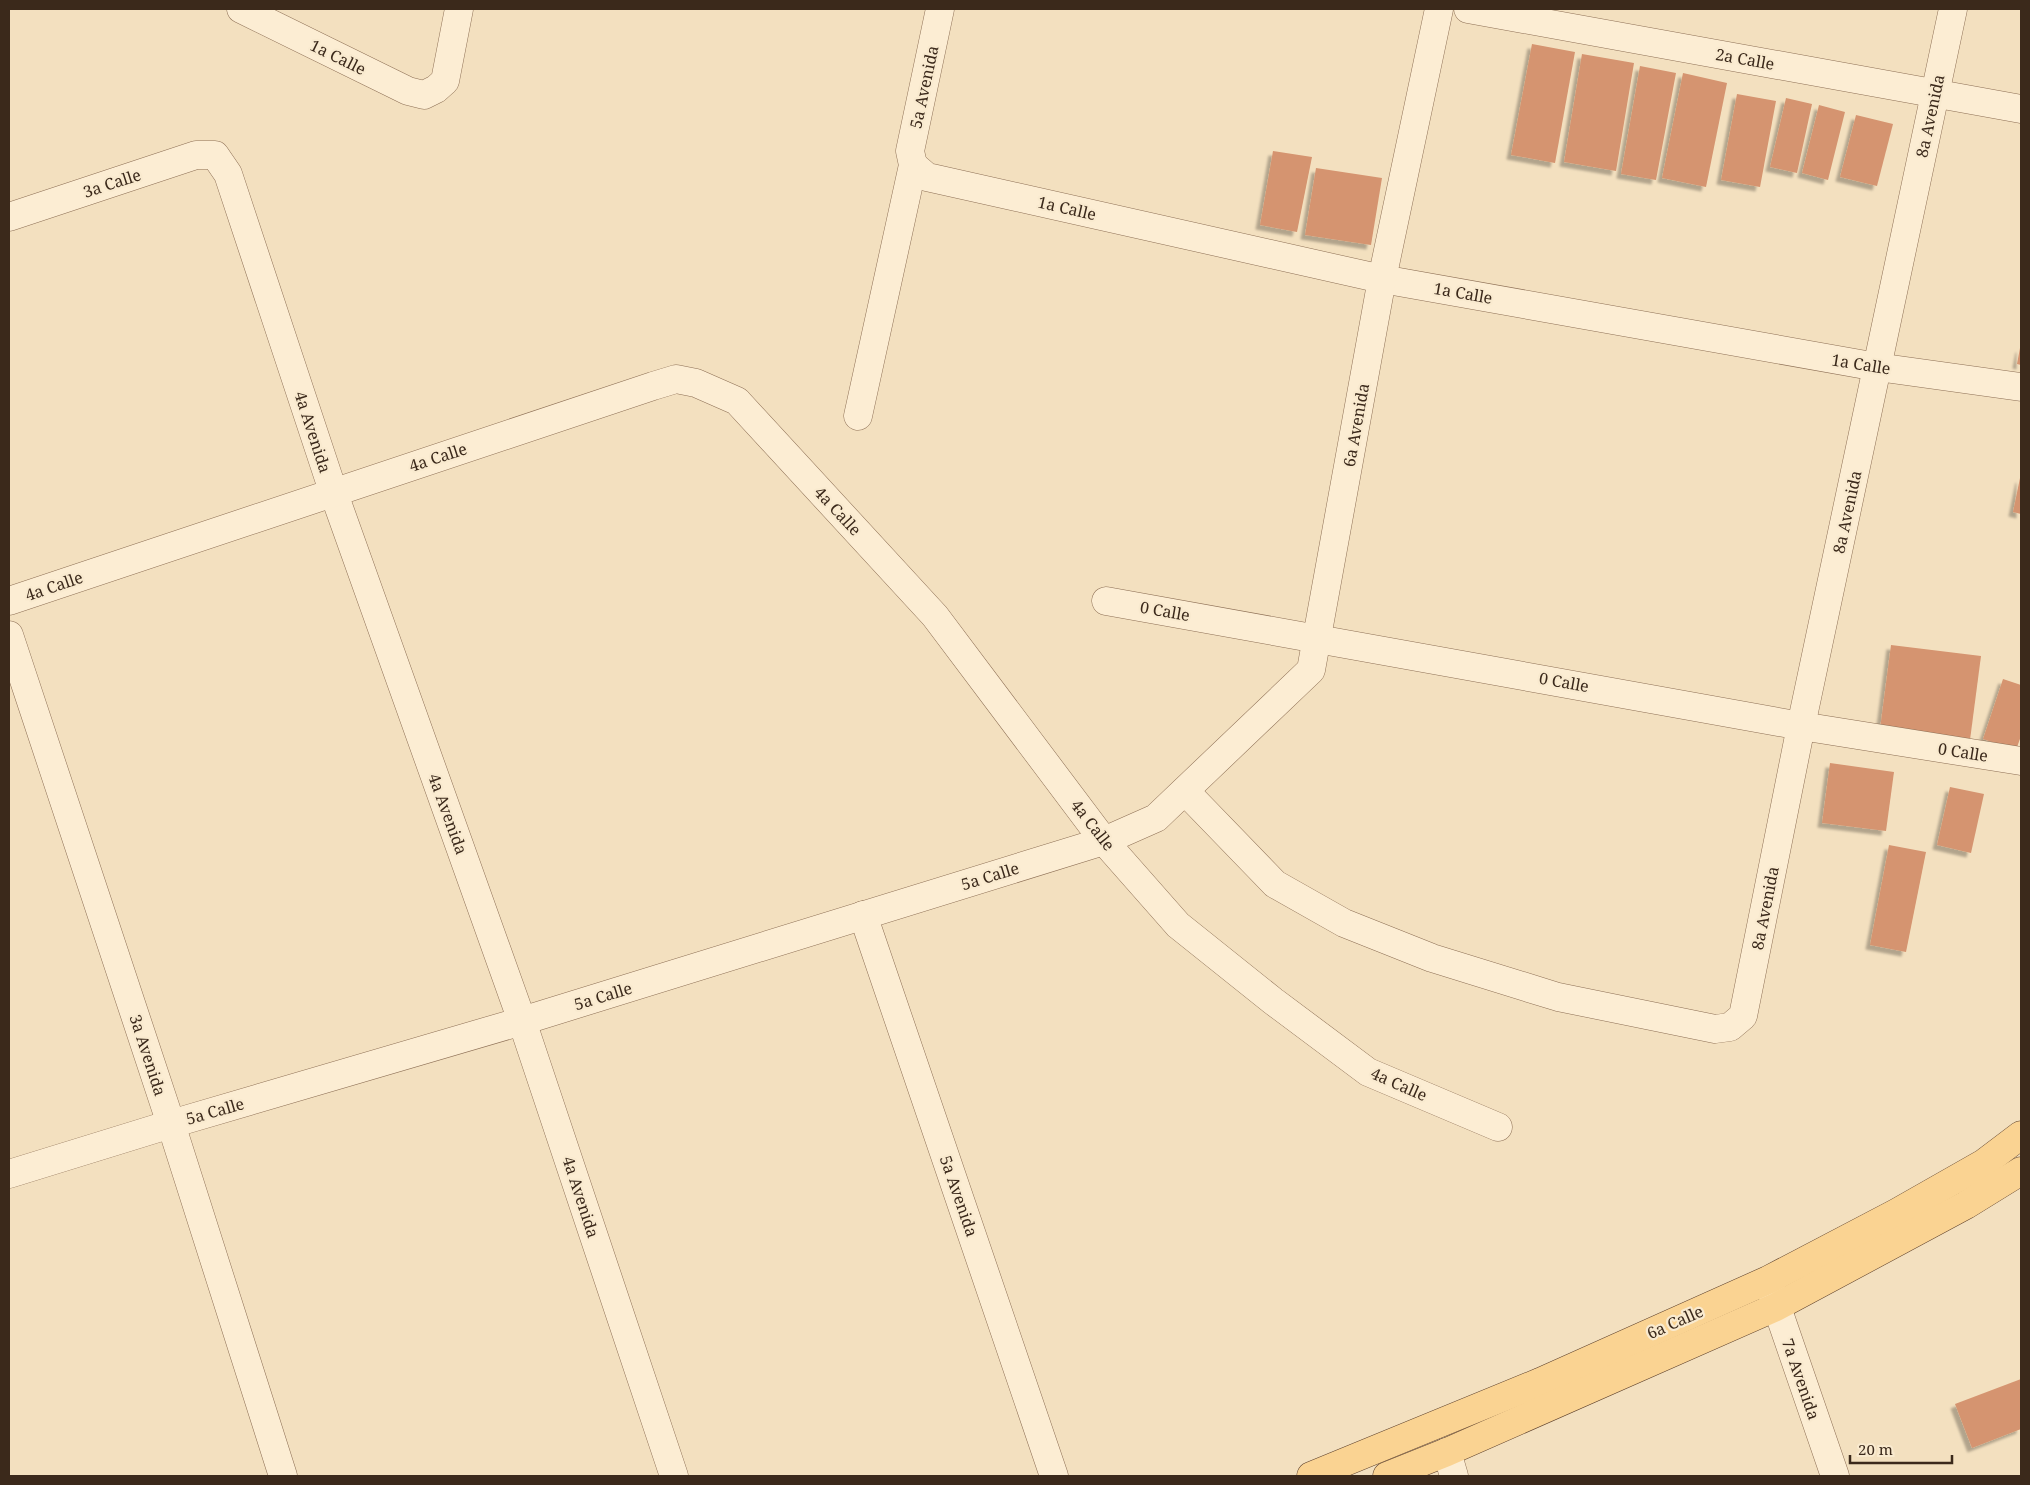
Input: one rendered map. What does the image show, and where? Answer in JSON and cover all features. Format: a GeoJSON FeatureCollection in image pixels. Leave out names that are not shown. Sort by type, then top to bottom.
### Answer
{"type":"FeatureCollection","features":[{"type":"Feature","properties":{"kind":"main road","name":"6a Calle"},"geometry":{"type":"LineString","coordinates":[[1311,1476],[1540,1382],[1768,1280],[1896,1213],[1976,1168],[2021,1135]]}},
{"type":"Feature","properties":{"kind":"main road","name":"6a Calle"},"geometry":{"type":"LineString","coordinates":[[1387,1476],[1451,1464],[1776,1307],[1966,1205],[2021,1171]]}},
{"type":"Feature","properties":{"kind":"street","name":"1a Calle"},"geometry":{"type":"LineString","coordinates":[[241,9],[408,91],[424,95],[446,81],[459,9]]}},
{"type":"Feature","properties":{"kind":"street","name":"5a Avenida"},"geometry":{"type":"LineString","coordinates":[[858,416],[913,165],[910,151],[940,9]]}},
{"type":"Feature","properties":{"kind":"street","name":"6a Avenida"},"geometry":{"type":"LineString","coordinates":[[1185,791],[1311,670],[1382,278],[1439,9]]}},
{"type":"Feature","properties":{"kind":"street","name":"2a Calle"},"geometry":{"type":"LineString","coordinates":[[1468,9],[2021,110]]}},
{"type":"Feature","properties":{"kind":"street","name":"8a Avenida"},"geometry":{"type":"LineString","coordinates":[[1185,791],[1275,884],[1344,924],[1432,958],[1558,997],[1715,1029],[1730,1027],[1744,1016],[1801,726],[1953,9]]}},
{"type":"Feature","properties":{"kind":"street","name":"3a Calle"},"geometry":{"type":"LineString","coordinates":[[9,217],[196,155],[216,155]]}},
{"type":"Feature","properties":{"kind":"street","name":"4a Avenida"},"geometry":{"type":"LineString","coordinates":[[216,155],[228,174],[333,491],[522,1021],[674,1476]]}},
{"type":"Feature","properties":{"kind":"street","name":"1a Calle"},"geometry":{"type":"LineString","coordinates":[[913,165],[927,177],[1382,278],[1877,367],[2021,387]]}},
{"type":"Feature","properties":{"kind":"street","name":"4a Calle"},"geometry":{"type":"LineString","coordinates":[[9,601],[333,491],[676,379],[696,382],[737,401],[935,616],[1104,841],[1178,926],[1368,1072],[1498,1127]]}},
{"type":"Feature","properties":{"kind":"street","name":"0 Calle"},"geometry":{"type":"LineString","coordinates":[[1106,601],[1801,726],[2021,761]]}},
{"type":"Feature","properties":{"kind":"street","name":"3a Avenida"},"geometry":{"type":"LineString","coordinates":[[9,635],[171,1124],[283,1476]]}},
{"type":"Feature","properties":{"kind":"street","name":"5a Calle"},"geometry":{"type":"LineString","coordinates":[[9,1174],[171,1124],[522,1021],[1104,841],[1156,818],[1185,791]]}},
{"type":"Feature","properties":{"kind":"street","name":"5a Avenida"},"geometry":{"type":"LineString","coordinates":[[863,915],[1054,1476]]}},
{"type":"Feature","properties":{"kind":"street","name":"7a Avenida"},"geometry":{"type":"LineString","coordinates":[[1768,1280],[1835,1476]]}},
{"type":"Feature","properties":{"kind":"building"},"geometry":{"type":"Polygon","coordinates":[[[1532,44],[1575,52],[1555,163],[1511,155],[1532,44]]]}},
{"type":"Feature","properties":{"kind":"building"},"geometry":{"type":"Polygon","coordinates":[[[1582,54],[1634,63],[1616,171],[1564,162],[1582,54]]]}},
{"type":"Feature","properties":{"kind":"building"},"geometry":{"type":"Polygon","coordinates":[[[1640,66],[1676,73],[1656,180],[1621,174],[1640,66]]]}},
{"type":"Feature","properties":{"kind":"building"},"geometry":{"type":"Polygon","coordinates":[[[1683,73],[1727,83],[1706,187],[1662,178],[1683,73]]]}},
{"type":"Feature","properties":{"kind":"building"},"geometry":{"type":"Polygon","coordinates":[[[1737,94],[1776,101],[1760,187],[1721,180],[1737,94]]]}},
{"type":"Feature","properties":{"kind":"building"},"geometry":{"type":"Polygon","coordinates":[[[1786,98],[1812,104],[1797,173],[1770,167],[1786,98]]]}},
{"type":"Feature","properties":{"kind":"building"},"geometry":{"type":"Polygon","coordinates":[[[1819,105],[1845,112],[1828,180],[1802,173],[1819,105]]]}},
{"type":"Feature","properties":{"kind":"building"},"geometry":{"type":"Polygon","coordinates":[[[1856,115],[1893,124],[1877,186],[1840,177],[1856,115]]]}},
{"type":"Feature","properties":{"kind":"building"},"geometry":{"type":"Polygon","coordinates":[[[1273,151],[1312,157],[1297,232],[1260,225],[1273,151]]]}},
{"type":"Feature","properties":{"kind":"building"},"geometry":{"type":"Polygon","coordinates":[[[1316,168],[1382,178],[1371,245],[1305,235],[1316,168]]]}},
{"type":"Feature","properties":{"kind":"building"},"geometry":{"type":"Polygon","coordinates":[[[2021,348],[2021,365],[2017,364],[2021,348]]]}},
{"type":"Feature","properties":{"kind":"building"},"geometry":{"type":"Polygon","coordinates":[[[2021,479],[2021,514],[2013,512],[2021,479]]]}},
{"type":"Feature","properties":{"kind":"building"},"geometry":{"type":"Polygon","coordinates":[[[1891,645],[1981,656],[1970,740],[1880,729],[1891,645]]]}},
{"type":"Feature","properties":{"kind":"building"},"geometry":{"type":"Polygon","coordinates":[[[2003,679],[2021,685],[2021,736],[2016,750],[1983,739],[2003,679]]]}},
{"type":"Feature","properties":{"kind":"building"},"geometry":{"type":"Polygon","coordinates":[[[1830,763],[1894,772],[1886,831],[1822,823],[1830,763]]]}},
{"type":"Feature","properties":{"kind":"building"},"geometry":{"type":"Polygon","coordinates":[[[1950,787],[1984,794],[1971,853],[1937,845],[1950,787]]]}},
{"type":"Feature","properties":{"kind":"building"},"geometry":{"type":"Polygon","coordinates":[[[1889,845],[1926,852],[1906,952],[1870,945],[1889,845]]]}},
{"type":"Feature","properties":{"kind":"building"},"geometry":{"type":"Polygon","coordinates":[[[2021,1379],[2021,1429],[1972,1448],[1955,1404],[2021,1379]]]}}]}
